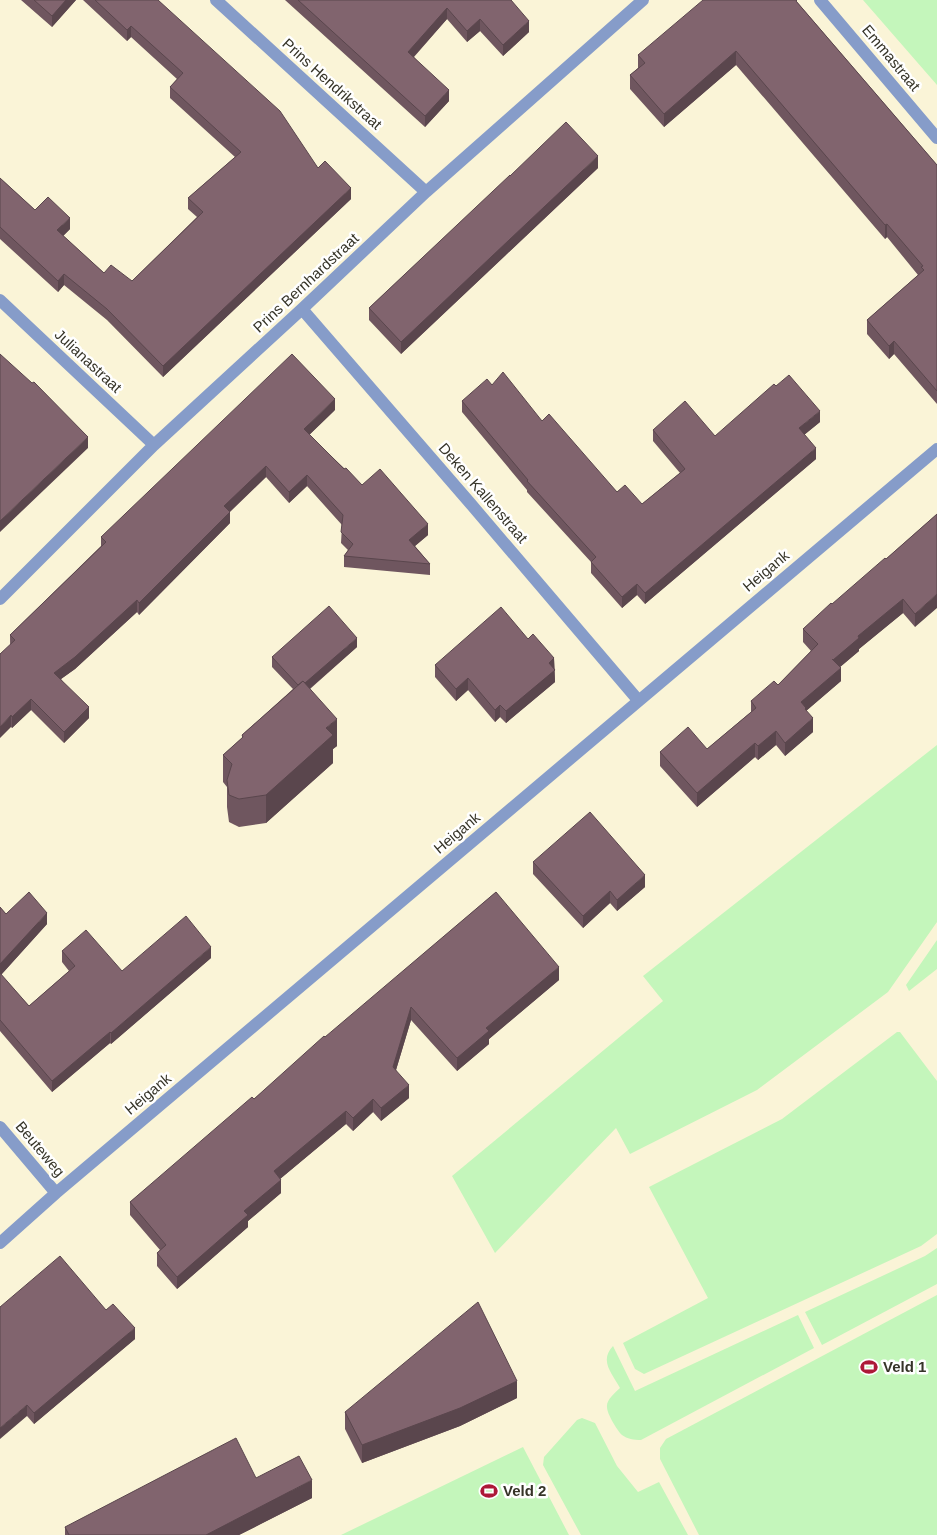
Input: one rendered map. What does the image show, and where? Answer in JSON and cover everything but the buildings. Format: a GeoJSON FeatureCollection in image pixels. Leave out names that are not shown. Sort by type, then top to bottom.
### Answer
{"type":"FeatureCollection","features":[{"type":"Feature","properties":{"kind":"street","name":"Prins Hendrikstraat"},"geometry":{"type":"LineString","coordinates":[[216,0],[426,192]]}},
{"type":"Feature","properties":{"kind":"street","name":"Prins Bernhardstraat"},"geometry":{"type":"LineString","coordinates":[[0,599],[154,445],[426,192],[643,0]]}},
{"type":"Feature","properties":{"kind":"street","name":"Emmastraat"},"geometry":{"type":"LineString","coordinates":[[820,0],[937,138]]}},
{"type":"Feature","properties":{"kind":"street","name":"Julianastraat"},"geometry":{"type":"LineString","coordinates":[[0,300],[154,445]]}},
{"type":"Feature","properties":{"kind":"street","name":"Deken Kallenstraat"},"geometry":{"type":"LineString","coordinates":[[302,309],[470,502],[638,700]]}},
{"type":"Feature","properties":{"kind":"street","name":"Heigank"},"geometry":{"type":"LineString","coordinates":[[0,1243],[56,1193],[937,449]]}},
{"type":"Feature","properties":{"kind":"street","name":"Beuteweg"},"geometry":{"type":"LineString","coordinates":[[0,1127],[56,1193]]}},
{"type":"Feature","properties":{"kind":"green space"},"geometry":{"type":"Polygon","coordinates":[[[863,0],[937,0],[937,85],[863,0]]]}},
{"type":"Feature","properties":{"kind":"green space"},"geometry":{"type":"Polygon","coordinates":[[[937,745],[937,922],[888,992],[757,1090],[630,1154],[616,1128],[495,1253],[452,1176],[663,1001],[643,976],[937,745]]]}},
{"type":"Feature","properties":{"kind":"green space"},"geometry":{"type":"Polygon","coordinates":[[[937,940],[937,969],[909,991],[906,985],[937,940]]]}},
{"type":"Feature","properties":{"kind":"green space"},"geometry":{"type":"Polygon","coordinates":[[[897,1032],[900,1032],[937,1081],[937,1234],[921,1246],[644,1374],[635,1369],[623,1343],[708,1298],[649,1187],[782,1119],[897,1032]]]}},
{"type":"Feature","properties":{"kind":"green space"},"geometry":{"type":"Polygon","coordinates":[[[937,1248],[937,1284],[822,1345],[805,1312],[925,1256],[937,1248]]]}},
{"type":"Feature","properties":{"kind":"green space","name":"Veld 1"},"geometry":{"type":"Polygon","coordinates":[[[937,1295],[937,1535],[699,1535],[660,1459],[660,1448],[666,1439],[937,1295]]]}},
{"type":"Feature","properties":{"kind":"green space"},"geometry":{"type":"Polygon","coordinates":[[[798,1315],[814,1348],[641,1440],[624,1436],[613,1422],[607,1410],[607,1404],[620,1388],[607,1362],[609,1351],[613,1346],[635,1391],[798,1315]]]}},
{"type":"Feature","properties":{"kind":"green space"},"geometry":{"type":"Polygon","coordinates":[[[582,1418],[595,1423],[617,1466],[638,1492],[659,1482],[688,1535],[581,1535],[543,1465],[544,1457],[577,1420],[582,1418]]]}},
{"type":"Feature","properties":{"kind":"green space","name":"Veld 2"},"geometry":{"type":"Polygon","coordinates":[[[523,1447],[569,1535],[341,1535],[523,1447]]]}},
{"type":"Feature","properties":{"kind":"place","name":"Veld 1"},"geometry":{"type":"Point","coordinates":[869,1367]}},
{"type":"Feature","properties":{"kind":"place","name":"Veld 2"},"geometry":{"type":"Point","coordinates":[489,1491]}}]}
